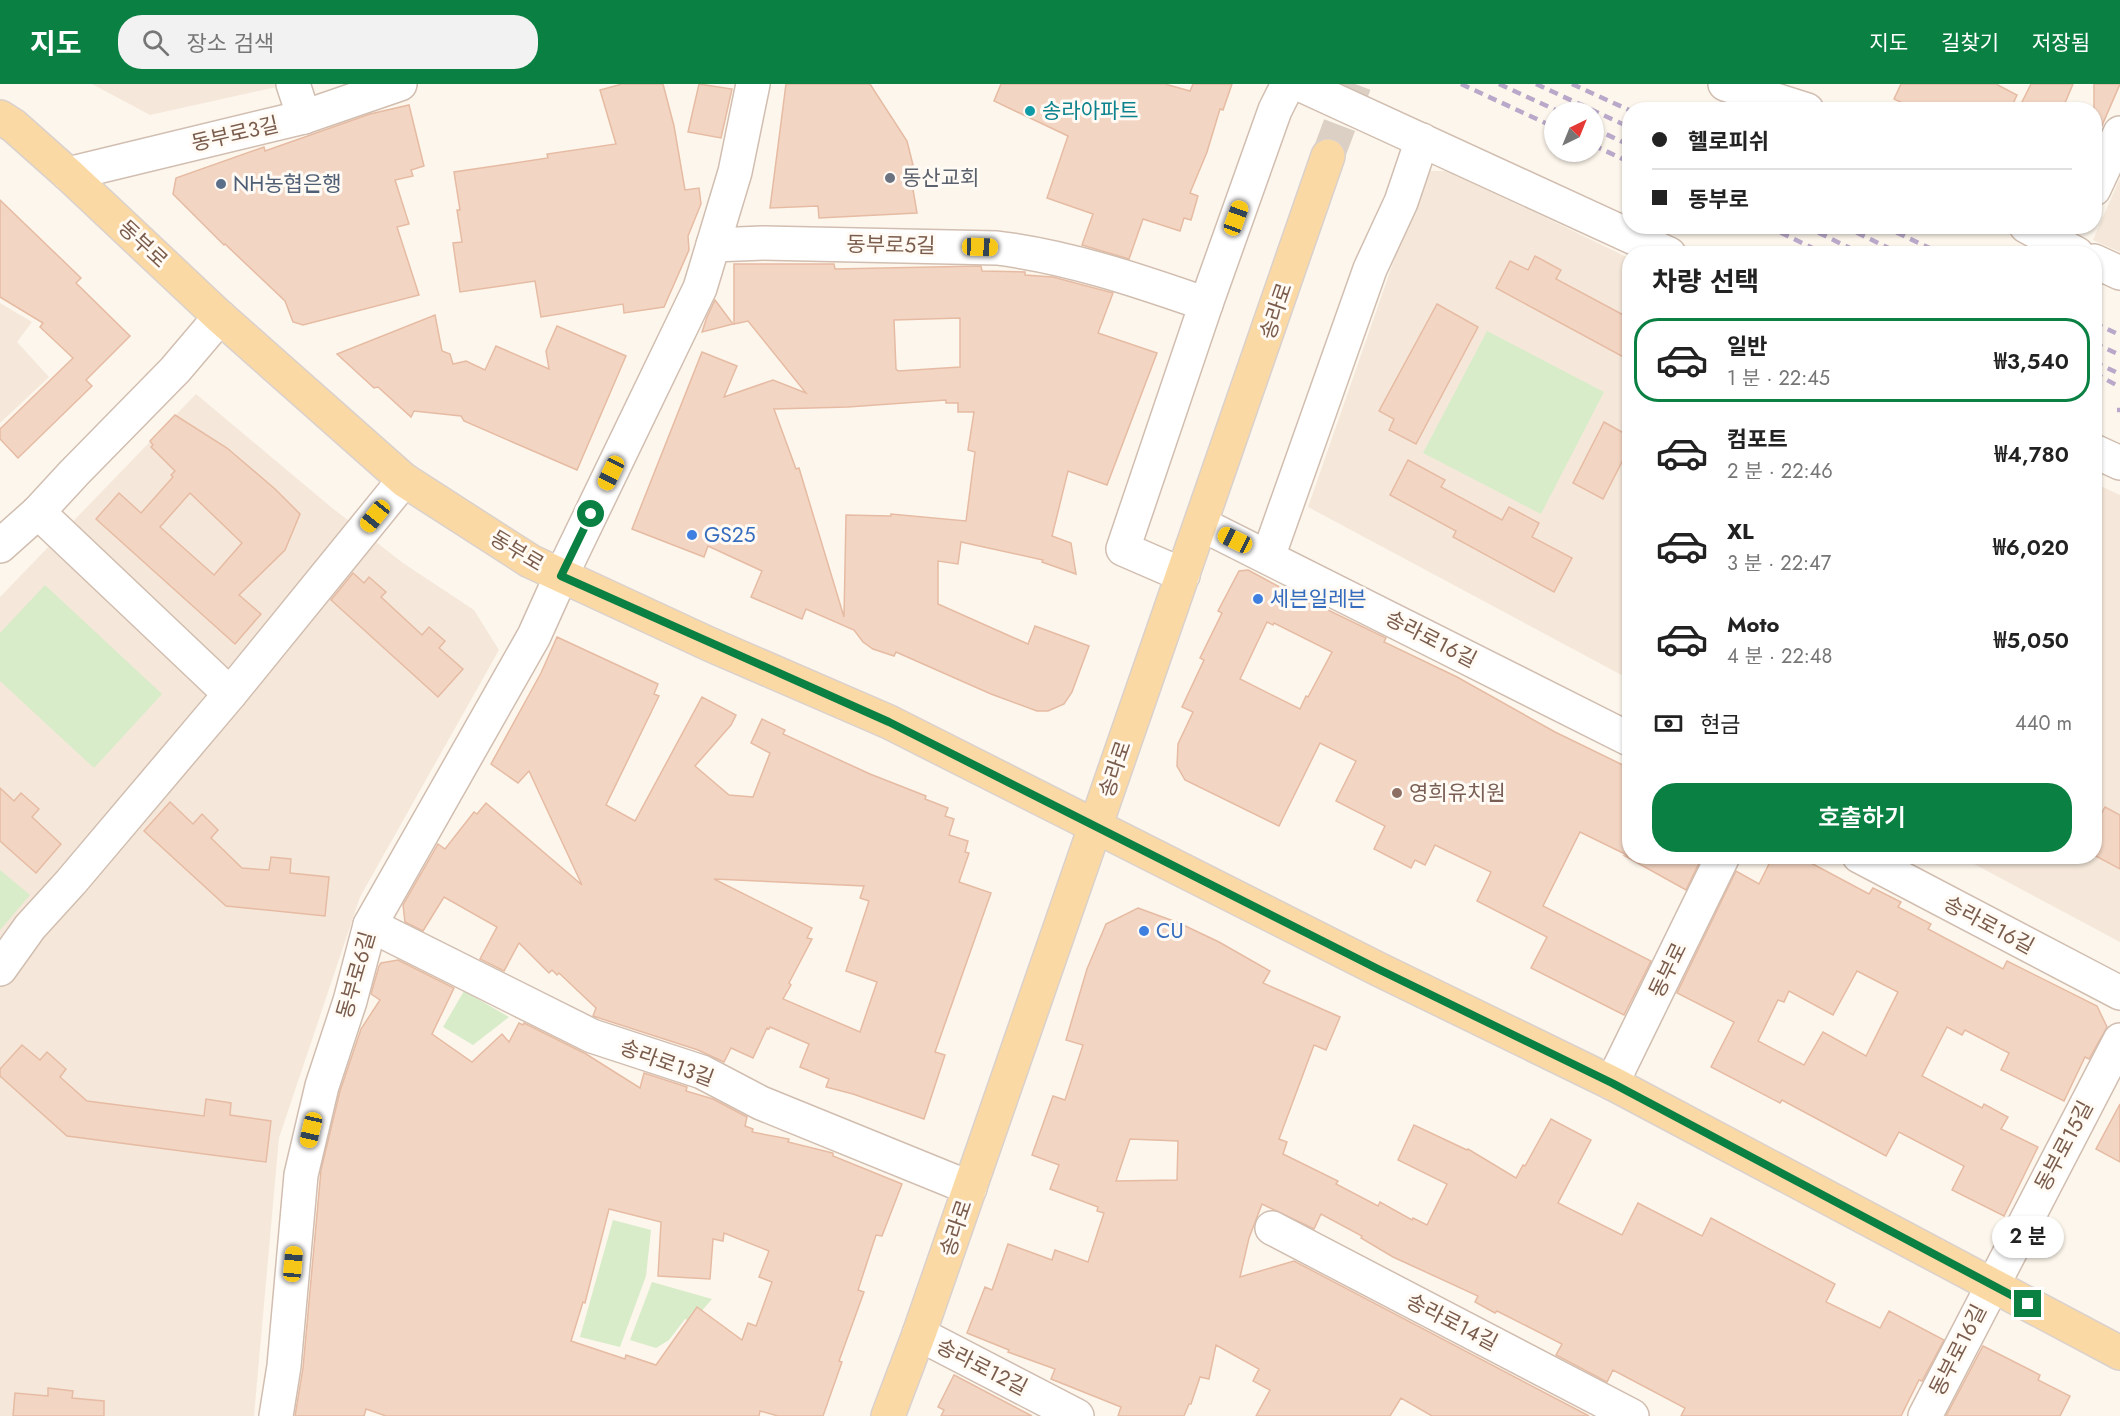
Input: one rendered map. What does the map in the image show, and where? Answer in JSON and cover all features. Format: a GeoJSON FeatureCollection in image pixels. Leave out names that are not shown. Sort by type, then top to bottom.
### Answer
{"type":"FeatureCollection","features":[{"type":"Feature","properties":{"kind":"main road","name":"동부로"},"geometry":{"type":"LineString","coordinates":[[0,117],[14,126],[68,174],[220,318],[404,480],[530,561],[889,722],[1378,969],[1612,1083],[2120,1353]]}},
{"type":"Feature","properties":{"kind":"main road","name":"송라로"},"geometry":{"type":"LineString","coordinates":[[888,1416],[970,1188],[1328,156]]}},
{"type":"Feature","properties":{"kind":"street"},"geometry":{"type":"LineString","coordinates":[[292,84],[304,117]]}},
{"type":"Feature","properties":{"kind":"street","name":"동부로3길"},"geometry":{"type":"LineString","coordinates":[[68,174],[304,117],[400,84]]}},
{"type":"Feature","properties":{"kind":"street","name":"동부로6길"},"geometry":{"type":"LineString","coordinates":[[276,1416],[284,1366],[301,1175],[322,1086],[350,1001],[370,925],[534,636],[700,288],[735,172],[753,84]]}},
{"type":"Feature","properties":{"kind":"street"},"geometry":{"type":"LineString","coordinates":[[1183,575],[1123,549],[1206,304],[1275,110],[1288,84]]}},
{"type":"Feature","properties":{"kind":"street"},"geometry":{"type":"LineString","coordinates":[[1299,84],[1622,232]]}},
{"type":"Feature","properties":{"kind":"street"},"geometry":{"type":"LineString","coordinates":[[1725,84],[1782,102]]}},
{"type":"Feature","properties":{"kind":"street"},"geometry":{"type":"LineString","coordinates":[[2102,172],[2120,133]]}},
{"type":"Feature","properties":{"kind":"street"},"geometry":{"type":"LineString","coordinates":[[1268,557],[1370,268],[1401,202],[1422,140]]}},
{"type":"Feature","properties":{"kind":"street"},"geometry":{"type":"LineString","coordinates":[[1626,234],[1652,246]]}},
{"type":"Feature","properties":{"kind":"street"},"geometry":{"type":"LineString","coordinates":[[2045,234],[2074,246]]}},
{"type":"Feature","properties":{"kind":"street","name":"동부로5길"},"geometry":{"type":"LineString","coordinates":[[713,245],[763,243],[997,248],[1031,252],[1132,278],[1206,304]]}},
{"type":"Feature","properties":{"kind":"street"},"geometry":{"type":"LineString","coordinates":[[2102,262],[2120,273]]}},
{"type":"Feature","properties":{"kind":"street"},"geometry":{"type":"LineString","coordinates":[[0,546],[38,512],[175,370],[220,318]]}},
{"type":"Feature","properties":{"kind":"street"},"geometry":{"type":"LineString","coordinates":[[2102,455],[2120,464]]}},
{"type":"Feature","properties":{"kind":"street"},"geometry":{"type":"LineString","coordinates":[[0,969],[30,927],[71,882],[230,693],[404,480]]}},
{"type":"Feature","properties":{"kind":"street"},"geometry":{"type":"LineString","coordinates":[[38,512],[230,693]]}},
{"type":"Feature","properties":{"kind":"street","name":"송라로16길"},"geometry":{"type":"LineString","coordinates":[[1201,524],[1622,735]]}},
{"type":"Feature","properties":{"kind":"street","name":"동부로"},"geometry":{"type":"LineString","coordinates":[[1612,1083],[1719,864]]}},
{"type":"Feature","properties":{"kind":"street","name":"송라로16길"},"geometry":{"type":"LineString","coordinates":[[1873,864],[2120,993]]}},
{"type":"Feature","properties":{"kind":"street","name":"송라로13길"},"geometry":{"type":"LineString","coordinates":[[370,925],[592,1036],[702,1072],[761,1103],[970,1188]]}},
{"type":"Feature","properties":{"kind":"street","name":"동부로15길"},"geometry":{"type":"LineString","coordinates":[[1992,1285],[2120,1040]]}},
{"type":"Feature","properties":{"kind":"street","name":"송라로14길"},"geometry":{"type":"LineString","coordinates":[[1272,1228],[1632,1416]]}},
{"type":"Feature","properties":{"kind":"street","name":"동부로16길"},"geometry":{"type":"LineString","coordinates":[[1925,1416],[1992,1285]]}},
{"type":"Feature","properties":{"kind":"street","name":"송라로12길"},"geometry":{"type":"LineString","coordinates":[[919,1334],[1077,1416]]}},
{"type":"Feature","properties":{"kind":"shaded area"},"geometry":{"type":"Polygon","coordinates":[[[92,84],[290,84],[150,115],[92,84]]]}},
{"type":"Feature","properties":{"kind":"shaded area"},"geometry":{"type":"Polygon","coordinates":[[[1425,171],[1449,171],[1622,255],[1622,675],[1308,507],[1425,171]]]}},
{"type":"Feature","properties":{"kind":"shaded area"},"geometry":{"type":"Polygon","coordinates":[[[2120,178],[2120,252],[2093,240],[2096,234],[2102,234],[2102,219],[2120,178]]]}},
{"type":"Feature","properties":{"kind":"shaded area"},"geometry":{"type":"Polygon","coordinates":[[[0,303],[32,322],[17,342],[49,377],[0,423],[0,303]]]}},
{"type":"Feature","properties":{"kind":"shaded area"},"geometry":{"type":"Polygon","coordinates":[[[196,394],[331,507],[403,563],[474,610],[499,650],[360,897],[279,1138],[254,1416],[0,1416],[0,597],[196,394]]]}},
{"type":"Feature","properties":{"kind":"shaded area"},"geometry":{"type":"Polygon","coordinates":[[[2102,487],[2120,495],[2120,942],[1974,864],[2102,864],[2102,487]]]}},
{"type":"Feature","properties":{"kind":"green space"},"geometry":{"type":"Polygon","coordinates":[[[1487,331],[1604,392],[1541,514],[1423,453],[1487,331]]]}},
{"type":"Feature","properties":{"kind":"green space"},"geometry":{"type":"Polygon","coordinates":[[[45,585],[162,694],[94,768],[0,681],[0,633],[45,585]]]}},
{"type":"Feature","properties":{"kind":"green space"},"geometry":{"type":"Polygon","coordinates":[[[0,870],[30,895],[0,930],[0,870]]]}},
{"type":"Feature","properties":{"kind":"green space"},"geometry":{"type":"Polygon","coordinates":[[[464,991],[509,1017],[473,1045],[443,1027],[464,991]]]}},
{"type":"Feature","properties":{"kind":"green space"},"geometry":{"type":"Polygon","coordinates":[[[613,1220],[651,1230],[646,1276],[620,1347],[580,1337],[613,1220]]]}},
{"type":"Feature","properties":{"kind":"green space"},"geometry":{"type":"Polygon","coordinates":[[[652,1282],[712,1299],[692,1322],[685,1319],[669,1340],[656,1348],[630,1340],[652,1282]]]}},
{"type":"Feature","properties":{"kind":"building"},"geometry":{"type":"Polygon","coordinates":[[[622,84],[663,84],[674,126],[685,190],[699,188],[701,204],[688,236],[689,250],[664,307],[624,313],[623,304],[541,317],[535,281],[460,292],[453,243],[462,242],[454,172],[548,158],[547,154],[616,144],[600,90],[622,84]]]}},
{"type":"Feature","properties":{"kind":"building"},"geometry":{"type":"Polygon","coordinates":[[[699,84],[732,89],[721,138],[688,132],[699,84]]]}},
{"type":"Feature","properties":{"kind":"building"},"geometry":{"type":"Polygon","coordinates":[[[786,84],[870,84],[907,141],[913,165],[909,166],[917,213],[819,218],[818,206],[770,208],[786,84]]]}},
{"type":"Feature","properties":{"kind":"building"},"geometry":{"type":"Polygon","coordinates":[[[1001,84],[1165,84],[1190,91],[1193,84],[1232,84],[1223,110],[1220,109],[1207,152],[1190,193],[1198,196],[1191,220],[1184,218],[1180,231],[1143,219],[1129,259],[1082,245],[1093,214],[1047,198],[1068,136],[994,101],[1001,84]]]}},
{"type":"Feature","properties":{"kind":"building"},"geometry":{"type":"Polygon","coordinates":[[[1901,84],[1996,84],[2017,95],[2014,102],[1900,102],[1894,99],[1901,84]]]}},
{"type":"Feature","properties":{"kind":"building"},"geometry":{"type":"Polygon","coordinates":[[[2031,84],[2073,84],[2065,102],[2022,102],[2031,84]]]}},
{"type":"Feature","properties":{"kind":"building"},"geometry":{"type":"Polygon","coordinates":[[[2094,84],[2120,84],[2102,126],[2102,102],[2094,102],[2094,84]]]}},
{"type":"Feature","properties":{"kind":"building"},"geometry":{"type":"Polygon","coordinates":[[[409,105],[424,166],[411,170],[413,176],[395,180],[409,224],[397,227],[419,295],[303,325],[293,322],[285,301],[173,194],[176,178],[264,147],[265,151],[370,114],[409,105]]]}},
{"type":"Feature","properties":{"kind":"building"},"geometry":{"type":"Polygon","coordinates":[[[0,200],[81,278],[76,283],[130,336],[86,380],[92,386],[18,458],[0,439],[0,429],[73,358],[40,327],[43,323],[0,297],[0,200]]]}},
{"type":"Feature","properties":{"kind":"building"},"geometry":{"type":"Polygon","coordinates":[[[1535,256],[1561,270],[1556,279],[1622,314],[1622,356],[1496,288],[1510,261],[1528,270],[1535,256]]]}},
{"type":"Feature","properties":{"kind":"building"},"geometry":{"type":"Polygon","coordinates":[[[734,264],[834,264],[835,269],[981,266],[982,271],[1025,272],[1025,275],[1053,277],[1113,293],[1098,333],[1157,353],[1107,485],[1068,471],[1052,536],[1071,543],[1076,574],[1042,562],[1043,560],[961,542],[958,564],[938,561],[938,604],[1028,644],[1035,626],[1089,646],[1072,692],[1064,704],[1048,711],[1037,711],[991,694],[896,652],[894,656],[873,649],[863,642],[854,630],[806,609],[802,619],[751,597],[762,571],[708,546],[704,557],[632,529],[702,352],[737,366],[724,397],[773,380],[806,393],[748,321],[734,324],[734,264]],[[960,318],[894,320],[896,369],[898,371],[960,367],[960,318]],[[946,400],[848,407],[774,409],[796,469],[799,468],[844,617],[846,515],[891,516],[891,514],[966,521],[975,452],[968,450],[974,412],[958,412],[958,403],[946,403],[946,400]]]}},
{"type":"Feature","properties":{"kind":"building"},"geometry":{"type":"Polygon","coordinates":[[[715,300],[733,324],[702,332],[707,317],[715,300]]]}},
{"type":"Feature","properties":{"kind":"building"},"geometry":{"type":"Polygon","coordinates":[[[1437,304],[1478,327],[1416,444],[1389,430],[1394,419],[1379,411],[1437,304]]]}},
{"type":"Feature","properties":{"kind":"building"},"geometry":{"type":"Polygon","coordinates":[[[435,315],[442,351],[450,354],[453,364],[466,361],[485,370],[496,346],[549,369],[546,351],[557,326],[626,356],[577,470],[464,421],[461,416],[414,411],[411,417],[378,387],[374,388],[337,354],[435,315]]]}},
{"type":"Feature","properties":{"kind":"building"},"geometry":{"type":"Polygon","coordinates":[[[175,415],[227,448],[300,514],[285,550],[239,595],[261,614],[235,644],[96,519],[119,493],[141,513],[173,477],[171,475],[175,471],[151,447],[153,445],[150,441],[175,415]],[[190,493],[160,527],[214,575],[242,543],[190,493]]]}},
{"type":"Feature","properties":{"kind":"building"},"geometry":{"type":"Polygon","coordinates":[[[1604,422],[1622,432],[1622,462],[1603,499],[1573,483],[1604,422]]]}},
{"type":"Feature","properties":{"kind":"building"},"geometry":{"type":"Polygon","coordinates":[[[1408,460],[1445,480],[1441,487],[1502,520],[1509,507],[1539,523],[1532,537],[1572,558],[1554,592],[1453,537],[1456,531],[1390,495],[1408,460]]]}},
{"type":"Feature","properties":{"kind":"building"},"geometry":{"type":"Polygon","coordinates":[[[1248,570],[1298,597],[1386,638],[1384,642],[1457,677],[1555,732],[1622,765],[1622,853],[1580,832],[1543,906],[1651,961],[1624,1015],[1531,968],[1547,937],[1477,901],[1491,872],[1435,845],[1425,865],[1415,860],[1411,868],[1374,849],[1385,826],[1336,801],[1356,761],[1320,743],[1279,826],[1185,780],[1177,766],[1178,744],[1193,712],[1182,707],[1204,660],[1200,658],[1222,613],[1218,611],[1239,571],[1248,570]],[[1267,622],[1240,679],[1300,709],[1332,652],[1274,623],[1273,625],[1267,622]]]}},
{"type":"Feature","properties":{"kind":"building"},"geometry":{"type":"Polygon","coordinates":[[[353,573],[364,583],[369,577],[386,592],[381,597],[422,635],[429,627],[445,641],[439,648],[463,669],[438,697],[331,600],[353,573]]]}},
{"type":"Feature","properties":{"kind":"building"},"geometry":{"type":"Polygon","coordinates":[[[557,637],[658,684],[654,694],[659,696],[606,805],[635,821],[702,697],[736,715],[731,725],[695,766],[729,795],[753,797],[770,753],[751,743],[762,719],[785,730],[783,734],[870,774],[926,796],[925,799],[948,808],[945,816],[954,819],[949,835],[968,841],[965,852],[969,853],[959,882],[991,893],[935,1052],[945,1055],[924,1119],[826,1087],[829,1079],[800,1067],[809,1044],[770,1027],[767,1028],[753,1058],[731,1048],[724,1062],[698,1050],[593,1016],[596,1008],[559,973],[557,975],[552,970],[549,973],[519,943],[504,971],[480,959],[497,927],[444,897],[423,931],[405,922],[403,905],[438,844],[445,849],[474,812],[477,814],[486,803],[582,885],[529,771],[518,783],[491,764],[541,673],[557,637]],[[714,879],[812,928],[807,938],[812,939],[783,999],[860,1032],[877,982],[846,971],[869,901],[860,898],[864,886],[714,879]]]}},
{"type":"Feature","properties":{"kind":"building"},"geometry":{"type":"Polygon","coordinates":[[[0,788],[14,801],[21,793],[39,809],[32,817],[61,844],[36,873],[0,841],[0,788]]]}},
{"type":"Feature","properties":{"kind":"building"},"geometry":{"type":"Polygon","coordinates":[[[170,802],[193,824],[202,814],[218,830],[211,838],[242,868],[269,870],[271,857],[291,859],[290,873],[329,877],[325,916],[226,906],[144,831],[170,802]]]}},
{"type":"Feature","properties":{"kind":"building"},"geometry":{"type":"Polygon","coordinates":[[[2105,807],[2120,815],[2120,869],[2102,859],[2102,812],[2105,807]]]}},
{"type":"Feature","properties":{"kind":"building"},"geometry":{"type":"Polygon","coordinates":[[[1639,864],[1699,864],[1686,890],[1639,864]]]}},
{"type":"Feature","properties":{"kind":"building"},"geometry":{"type":"Polygon","coordinates":[[[1769,864],[1813,864],[1869,894],[1873,888],[1901,902],[1898,907],[1931,924],[1928,929],[2003,969],[2007,961],[2097,1006],[2107,1027],[2089,1059],[2085,1057],[2064,1101],[2001,1070],[2009,1053],[1965,1030],[1962,1035],[1947,1027],[1922,1076],[1982,1108],[1984,1104],[2008,1117],[2001,1129],[2038,1147],[2004,1216],[1952,1190],[1964,1166],[1899,1132],[1886,1156],[1782,1100],[1780,1103],[1711,1067],[1734,1022],[1677,993],[1736,871],[1759,884],[1769,864]],[[1857,971],[1833,1015],[1789,991],[1784,1002],[1778,1000],[1758,1041],[1804,1065],[1823,1032],[1866,1056],[1898,992],[1857,971]]]}},
{"type":"Feature","properties":{"kind":"building"},"geometry":{"type":"Polygon","coordinates":[[[1138,908],[1179,923],[1219,942],[1270,971],[1263,983],[1340,1017],[1326,1050],[1314,1045],[1279,1139],[1287,1142],[1283,1154],[1338,1181],[1336,1184],[1378,1206],[1380,1202],[1412,1220],[1413,1218],[1427,1225],[1447,1184],[1398,1160],[1414,1125],[1468,1149],[1516,1178],[1551,1119],[1591,1140],[1558,1203],[1622,1235],[1638,1203],[1702,1236],[1711,1218],[1835,1284],[1826,1302],[1880,1328],[1889,1311],[1944,1340],[1922,1381],[1919,1380],[1901,1416],[1681,1416],[1685,1408],[1613,1370],[1607,1382],[1556,1355],[1562,1344],[1497,1311],[1495,1313],[1475,1302],[1478,1296],[1393,1257],[1361,1238],[1362,1236],[1321,1214],[1314,1229],[1262,1204],[1249,1238],[1240,1277],[1294,1261],[1589,1416],[1432,1416],[1401,1398],[1390,1416],[1256,1416],[1270,1390],[1253,1381],[1259,1369],[1216,1345],[1209,1379],[1200,1377],[1191,1404],[1184,1416],[1118,1416],[1121,1407],[1051,1379],[1055,1369],[1008,1352],[1009,1350],[967,1333],[985,1287],[992,1290],[1008,1244],[1052,1260],[1055,1250],[1088,1262],[1104,1213],[1097,1211],[1098,1207],[1050,1189],[1059,1165],[1032,1155],[1053,1096],[1065,1100],[1083,1045],[1066,1040],[1087,969],[1106,924],[1138,908]],[[1130,1139],[1116,1181],[1177,1180],[1178,1141],[1130,1139]]]}},
{"type":"Feature","properties":{"kind":"building"},"geometry":{"type":"Polygon","coordinates":[[[398,960],[454,988],[432,1034],[472,1062],[502,1034],[509,1042],[519,1023],[523,1025],[524,1023],[586,1054],[640,1088],[644,1073],[687,1087],[686,1091],[713,1099],[747,1117],[745,1126],[753,1129],[752,1132],[789,1139],[788,1142],[833,1153],[833,1156],[902,1184],[882,1236],[876,1235],[858,1290],[864,1292],[839,1361],[842,1362],[823,1416],[778,1416],[760,1411],[759,1416],[386,1416],[366,1409],[364,1416],[295,1416],[303,1368],[321,1170],[340,1091],[361,1029],[380,1000],[371,994],[381,963],[398,960]],[[609,1209],[585,1303],[583,1302],[571,1341],[625,1359],[626,1355],[656,1365],[697,1307],[742,1340],[748,1323],[756,1326],[772,1282],[759,1277],[769,1251],[724,1233],[723,1241],[713,1239],[710,1279],[658,1276],[661,1222],[609,1209]]]}},
{"type":"Feature","properties":{"kind":"building"},"geometry":{"type":"Polygon","coordinates":[[[22,1045],[40,1060],[47,1052],[66,1069],[60,1077],[87,1101],[204,1116],[206,1099],[231,1103],[230,1115],[271,1121],[266,1162],[67,1136],[0,1076],[0,1069],[22,1045]]]}},
{"type":"Feature","properties":{"kind":"building"},"geometry":{"type":"Polygon","coordinates":[[[2120,1104],[2120,1162],[2096,1149],[2120,1104]]]}},
{"type":"Feature","properties":{"kind":"building"},"geometry":{"type":"Polygon","coordinates":[[[1983,1346],[2040,1375],[2038,1380],[2070,1396],[2060,1416],[1946,1416],[1983,1346]]]}},
{"type":"Feature","properties":{"kind":"building"},"geometry":{"type":"Polygon","coordinates":[[[954,1375],[1032,1416],[941,1416],[944,1410],[938,1407],[954,1375]]]}},
{"type":"Feature","properties":{"kind":"building"},"geometry":{"type":"Polygon","coordinates":[[[48,1388],[73,1391],[72,1398],[104,1401],[104,1416],[13,1416],[15,1393],[48,1396],[48,1388]]]}},
{"type":"Feature","properties":{"kind":"tunnel"},"geometry":{"type":"LineString","coordinates":[[1328,156],[1355,84]]}},
{"type":"Feature","properties":{"kind":"railway"},"geometry":{"type":"LineString","coordinates":[[1461,84],[1544,122]]}},
{"type":"Feature","properties":{"kind":"railway"},"geometry":{"type":"LineString","coordinates":[[1499,84],[1544,105]]}},
{"type":"Feature","properties":{"kind":"railway"},"geometry":{"type":"LineString","coordinates":[[1536,84],[1622,124]]}},
{"type":"Feature","properties":{"kind":"railway"},"geometry":{"type":"LineString","coordinates":[[1572,84],[1622,107]]}},
{"type":"Feature","properties":{"kind":"railway"},"geometry":{"type":"LineString","coordinates":[[1604,133],[1622,142]]}},
{"type":"Feature","properties":{"kind":"railway"},"geometry":{"type":"LineString","coordinates":[[1604,150],[1622,159]]}},
{"type":"Feature","properties":{"kind":"railway"},"geometry":{"type":"LineString","coordinates":[[1784,234],[1808,246]]}},
{"type":"Feature","properties":{"kind":"railway"},"geometry":{"type":"LineString","coordinates":[[1821,234],[1846,246]]}},
{"type":"Feature","properties":{"kind":"railway"},"geometry":{"type":"LineString","coordinates":[[1860,234],[1884,246]]}},
{"type":"Feature","properties":{"kind":"railway"},"geometry":{"type":"LineString","coordinates":[[1900,234],[1925,246]]}},
{"type":"Feature","properties":{"kind":"railway"},"geometry":{"type":"LineString","coordinates":[[2102,327],[2120,335]]}},
{"type":"Feature","properties":{"kind":"railway"},"geometry":{"type":"LineString","coordinates":[[2102,347],[2120,355]]}},
{"type":"Feature","properties":{"kind":"railway"},"geometry":{"type":"LineString","coordinates":[[2102,366],[2120,374]]}},
{"type":"Feature","properties":{"kind":"railway"},"geometry":{"type":"LineString","coordinates":[[2102,377],[2120,387]]}},
{"type":"Feature","properties":{"kind":"place","name":"송라아파트"},"geometry":{"type":"Point","coordinates":[1030,111]}},
{"type":"Feature","properties":{"kind":"place","name":"동산교회"},"geometry":{"type":"Point","coordinates":[890,178]}},
{"type":"Feature","properties":{"kind":"place","name":"NH농협은행"},"geometry":{"type":"Point","coordinates":[221,184]}},
{"type":"Feature","properties":{"kind":"place","name":"GS25"},"geometry":{"type":"Point","coordinates":[692,535]}},
{"type":"Feature","properties":{"kind":"place","name":"세븐일레븐"},"geometry":{"type":"Point","coordinates":[1258,599]}},
{"type":"Feature","properties":{"kind":"place","name":"영희유치원"},"geometry":{"type":"Point","coordinates":[1397,793]}},
{"type":"Feature","properties":{"kind":"place","name":"CU"},"geometry":{"type":"Point","coordinates":[1144,931]}},
{"type":"Feature","properties":{"kind":"route"},"geometry":{"type":"LineString","coordinates":[[591,514],[561,576],[709,644],[889,722],[1378,969],[1612,1083],[2028,1304]]}}]}
